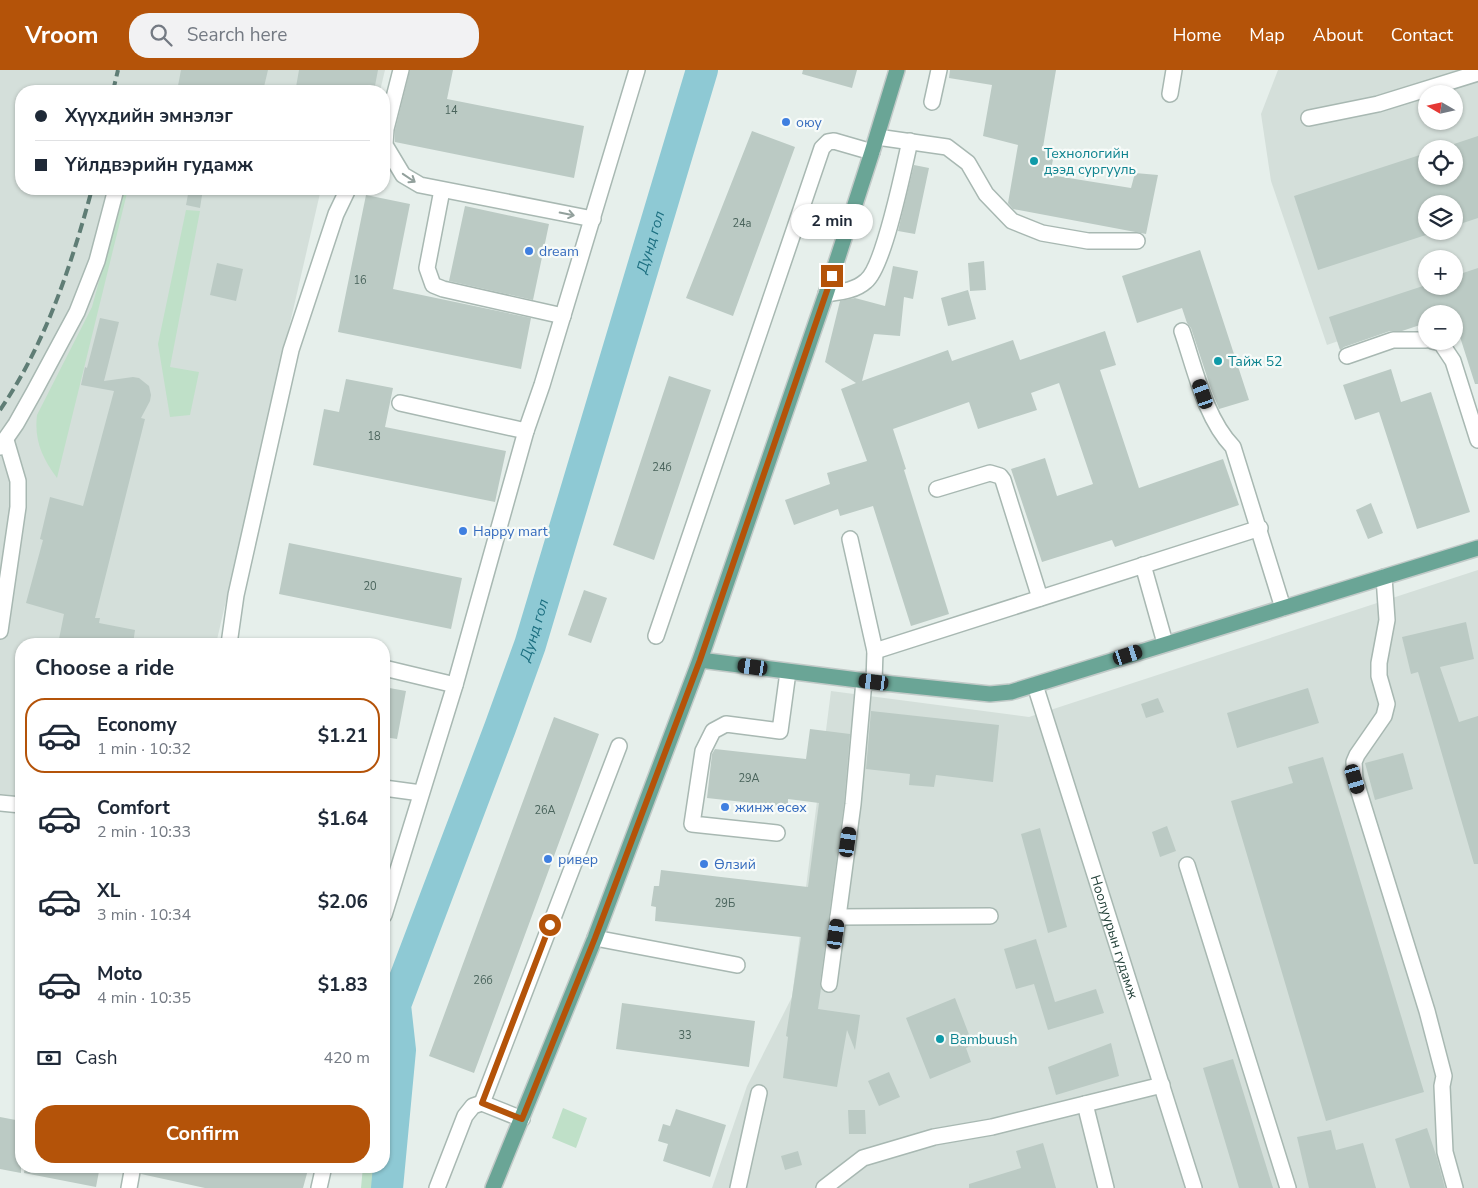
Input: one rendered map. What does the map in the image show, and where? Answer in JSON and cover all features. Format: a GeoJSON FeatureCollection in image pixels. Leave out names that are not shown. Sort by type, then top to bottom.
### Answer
{"type":"FeatureCollection","features":[{"type":"Feature","properties":{"kind":"main road"},"geometry":{"type":"LineString","coordinates":[[493,1188],[595,938],[700,660],[826,294],[897,70]]}},
{"type":"Feature","properties":{"kind":"main road"},"geometry":{"type":"LineString","coordinates":[[700,660],[869,682],[990,694],[1011,692],[1478,548]]}},
{"type":"Feature","properties":{"kind":"street"},"geometry":{"type":"LineString","coordinates":[[390,113],[401,70]]}},
{"type":"Feature","properties":{"kind":"street"},"geometry":{"type":"LineString","coordinates":[[390,892],[455,685],[526,431],[542,385],[638,70]]}},
{"type":"Feature","properties":{"kind":"street"},"geometry":{"type":"LineString","coordinates":[[932,102],[939,70]]}},
{"type":"Feature","properties":{"kind":"street"},"geometry":{"type":"LineString","coordinates":[[1170,94],[1174,70]]}},
{"type":"Feature","properties":{"kind":"street"},"geometry":{"type":"LineString","coordinates":[[1309,118],[1378,104],[1478,73]]}},
{"type":"Feature","properties":{"kind":"street"},"geometry":{"type":"LineString","coordinates":[[877,137],[947,147],[968,163],[986,194],[1012,221],[1042,233],[1088,241],[1137,241]]}},
{"type":"Feature","properties":{"kind":"street"},"geometry":{"type":"LineString","coordinates":[[656,636],[822,148],[828,142],[834,141],[872,152]]}},
{"type":"Feature","properties":{"kind":"street"},"geometry":{"type":"LineString","coordinates":[[826,294],[848,291],[868,280],[877,262],[896,204],[910,142]]}},
{"type":"Feature","properties":{"kind":"street"},"geometry":{"type":"LineString","coordinates":[[390,153],[403,175],[420,185],[593,219]]}},
{"type":"Feature","properties":{"kind":"street"},"geometry":{"type":"LineString","coordinates":[[442,190],[427,268],[433,285],[443,289],[563,316]]}},
{"type":"Feature","properties":{"kind":"street"},"geometry":{"type":"LineString","coordinates":[[0,631],[18,507],[18,481],[3,443],[67,332],[86,291],[102,245],[114,195]]}},
{"type":"Feature","properties":{"kind":"street"},"geometry":{"type":"LineString","coordinates":[[230,638],[236,596],[291,350],[336,214],[345,195]]}},
{"type":"Feature","properties":{"kind":"street"},"geometry":{"type":"LineString","coordinates":[[1182,331],[1209,410],[1221,435],[1233,447],[1260,528],[1283,608]]}},
{"type":"Feature","properties":{"kind":"street"},"geometry":{"type":"LineString","coordinates":[[1347,356],[1393,340],[1418,340]]}},
{"type":"Feature","properties":{"kind":"street"},"geometry":{"type":"LineString","coordinates":[[1445,350],[1453,361],[1478,440]]}},
{"type":"Feature","properties":{"kind":"street"},"geometry":{"type":"LineString","coordinates":[[400,403],[526,431]]}},
{"type":"Feature","properties":{"kind":"street"},"geometry":{"type":"LineString","coordinates":[[937,490],[990,473],[1000,476],[1040,598]]}},
{"type":"Feature","properties":{"kind":"street"},"geometry":{"type":"LineString","coordinates":[[875,651],[1260,528]]}},
{"type":"Feature","properties":{"kind":"street"},"geometry":{"type":"LineString","coordinates":[[829,984],[869,682],[875,651],[850,539]]}},
{"type":"Feature","properties":{"kind":"street"},"geometry":{"type":"LineString","coordinates":[[1143,565],[1165,644]]}},
{"type":"Feature","properties":{"kind":"street"},"geometry":{"type":"LineString","coordinates":[[1384,577],[1387,620],[1379,663],[1379,676],[1387,704],[1384,716],[1354,762],[1355,779],[1424,1002],[1444,1076],[1442,1086],[1445,1152],[1455,1188]]}},
{"type":"Feature","properties":{"kind":"street"},"geometry":{"type":"LineString","coordinates":[[390,669],[455,685]]}},
{"type":"Feature","properties":{"kind":"street"},"geometry":{"type":"LineString","coordinates":[[777,833],[692,824],[703,751],[713,731],[726,724],[780,731],[788,672]]}},
{"type":"Feature","properties":{"kind":"street","name":"Ноолуурын гудамж"},"geometry":{"type":"LineString","coordinates":[[1035,685],[1194,1188]]}},
{"type":"Feature","properties":{"kind":"street"},"geometry":{"type":"LineString","coordinates":[[482,1103],[619,746]]}},
{"type":"Feature","properties":{"kind":"street"},"geometry":{"type":"LineString","coordinates":[[390,789],[421,794]]}},
{"type":"Feature","properties":{"kind":"street"},"geometry":{"type":"LineString","coordinates":[[0,803],[15,804]]}},
{"type":"Feature","properties":{"kind":"street"},"geometry":{"type":"LineString","coordinates":[[1187,865],[1288,1188]]}},
{"type":"Feature","properties":{"kind":"street"},"geometry":{"type":"LineString","coordinates":[[838,917],[990,916]]}},
{"type":"Feature","properties":{"kind":"street"},"geometry":{"type":"LineString","coordinates":[[595,938],[737,965]]}},
{"type":"Feature","properties":{"kind":"street"},"geometry":{"type":"LineString","coordinates":[[824,1188],[863,1158],[934,1137],[992,1127],[1162,1085]]}},
{"type":"Feature","properties":{"kind":"street"},"geometry":{"type":"LineString","coordinates":[[738,1188],[759,1092]]}},
{"type":"Feature","properties":{"kind":"street"},"geometry":{"type":"LineString","coordinates":[[437,1188],[465,1116],[473,1106],[482,1103],[522,1119]]}},
{"type":"Feature","properties":{"kind":"street"},"geometry":{"type":"LineString","coordinates":[[1085,1104],[1106,1188]]}},
{"type":"Feature","properties":{"kind":"street"},"geometry":{"type":"LineString","coordinates":[[129,1188],[132,1173]]}},
{"type":"Feature","properties":{"kind":"street"},"geometry":{"type":"LineString","coordinates":[[319,1188],[322,1173]]}},
{"type":"Feature","properties":{"kind":"shaded area"},"geometry":{"type":"Polygon","coordinates":[[[0,70],[385,70],[381,85],[15,85],[15,195],[320,195],[217,638],[15,638],[15,795],[0,794],[0,70]]]}},
{"type":"Feature","properties":{"kind":"shaded area"},"geometry":{"type":"Polygon","coordinates":[[[1278,70],[1478,70],[1478,292],[1441,305],[1418,305],[1418,313],[1327,345],[1271,181],[1261,114],[1278,70]]]}},
{"type":"Feature","properties":{"kind":"shaded area"},"geometry":{"type":"Polygon","coordinates":[[[1478,570],[1478,1188],[712,1188],[747,1086],[792,997],[831,691],[1029,717],[1478,570]]]}},
{"type":"Feature","properties":{"kind":"green space"},"geometry":{"type":"Polygon","coordinates":[[[122,195],[127,195],[57,478],[40,448],[36,424],[37,415],[92,307],[122,195]]]}},
{"type":"Feature","properties":{"kind":"green space"},"geometry":{"type":"Polygon","coordinates":[[[186,210],[200,211],[170,367],[199,372],[190,415],[170,417],[158,344],[186,210]]]}},
{"type":"Feature","properties":{"kind":"green space"},"geometry":{"type":"Polygon","coordinates":[[[401,1099],[405,1134],[401,1188],[393,1188],[401,1099]]]}},
{"type":"Feature","properties":{"kind":"green space"},"geometry":{"type":"Polygon","coordinates":[[[563,1108],[587,1118],[576,1148],[552,1138],[563,1108]]]}},
{"type":"Feature","properties":{"kind":"green space"},"geometry":{"type":"Polygon","coordinates":[[[362,1173],[383,1173],[381,1188],[361,1188],[362,1173]]]}},
{"type":"Feature","properties":{"kind":"building"},"geometry":{"type":"Polygon","coordinates":[[[181,70],[268,70],[264,85],[178,85],[181,70]]]}},
{"type":"Feature","properties":{"kind":"building"},"geometry":{"type":"Polygon","coordinates":[[[299,70],[378,70],[375,85],[296,85],[299,70]]]}},
{"type":"Feature","properties":{"kind":"building"},"geometry":{"type":"Polygon","coordinates":[[[410,70],[453,70],[447,99],[584,126],[574,178],[395,142],[395,130],[410,70]]]}},
{"type":"Feature","properties":{"kind":"building"},"geometry":{"type":"Polygon","coordinates":[[[803,70],[857,70],[852,88],[802,74],[803,70]]]}},
{"type":"Feature","properties":{"kind":"building","name":"Технологийн дээд сургууль"},"geometry":{"type":"Polygon","coordinates":[[[950,70],[1056,70],[1043,147],[1055,149],[1050,175],[1131,188],[1135,173],[1158,175],[1146,234],[1013,209],[1008,203],[1018,145],[983,136],[992,85],[949,78],[950,70]]]}},
{"type":"Feature","properties":{"kind":"building"},"geometry":{"type":"Polygon","coordinates":[[[752,131],[795,147],[733,316],[686,298],[752,131]]]}},
{"type":"Feature","properties":{"kind":"building"},"geometry":{"type":"Polygon","coordinates":[[[1478,136],[1478,218],[1463,223],[1463,195],[1418,195],[1418,238],[1318,270],[1294,196],[1418,156],[1418,185],[1463,185],[1463,141],[1478,136]]]}},
{"type":"Feature","properties":{"kind":"building"},"geometry":{"type":"Polygon","coordinates":[[[914,165],[929,168],[915,234],[898,231],[914,165]]]}},
{"type":"Feature","properties":{"kind":"building"},"geometry":{"type":"Polygon","coordinates":[[[188,195],[202,195],[200,208],[186,205],[188,195]]]}},
{"type":"Feature","properties":{"kind":"building"},"geometry":{"type":"Polygon","coordinates":[[[366,195],[410,204],[393,289],[531,318],[521,369],[338,332],[366,195]]]}},
{"type":"Feature","properties":{"kind":"building"},"geometry":{"type":"Polygon","coordinates":[[[465,206],[549,224],[533,300],[449,281],[465,206]]]}},
{"type":"Feature","properties":{"kind":"building","name":"Тайж 52"},"geometry":{"type":"Polygon","coordinates":[[[1200,250],[1249,400],[1219,409],[1191,328],[1187,323],[1182,308],[1137,323],[1122,276],[1200,250]]]}},
{"type":"Feature","properties":{"kind":"building"},"geometry":{"type":"Polygon","coordinates":[[[984,261],[986,290],[970,291],[968,263],[984,261]]]}},
{"type":"Feature","properties":{"kind":"building"},"geometry":{"type":"Polygon","coordinates":[[[217,263],[243,269],[236,301],[210,295],[217,263]]]}},
{"type":"Feature","properties":{"kind":"building"},"geometry":{"type":"Polygon","coordinates":[[[893,266],[918,271],[913,299],[904,297],[900,336],[874,334],[862,381],[948,350],[952,361],[1013,340],[1020,360],[1105,331],[1116,365],[1100,370],[1139,488],[1223,459],[1239,505],[1115,547],[1112,540],[1042,562],[1011,469],[1045,458],[1057,496],[1093,484],[1059,383],[1031,393],[1037,410],[978,429],[969,402],[893,429],[949,614],[911,626],[873,506],[840,516],[838,509],[794,525],[785,500],[830,484],[827,473],[867,461],[841,389],[856,383],[825,362],[840,301],[855,298],[885,306],[893,266]]]}},
{"type":"Feature","properties":{"kind":"building"},"geometry":{"type":"Polygon","coordinates":[[[1478,268],[1478,384],[1475,384],[1463,346],[1463,305],[1418,305],[1418,326],[1402,331],[1390,331],[1340,350],[1329,317],[1418,288],[1418,295],[1463,295],[1463,273],[1478,268]]]}},
{"type":"Feature","properties":{"kind":"building"},"geometry":{"type":"Polygon","coordinates":[[[968,290],[976,319],[948,326],[941,298],[968,290]]]}},
{"type":"Feature","properties":{"kind":"building"},"geometry":{"type":"Polygon","coordinates":[[[100,318],[119,322],[104,381],[133,377],[139,378],[149,386],[151,395],[141,418],[145,419],[95,618],[100,618],[99,623],[135,630],[134,638],[59,638],[64,614],[26,603],[43,540],[40,539],[50,497],[83,506],[114,391],[81,385],[85,367],[87,368],[100,318]]]}},
{"type":"Feature","properties":{"kind":"building"},"geometry":{"type":"Polygon","coordinates":[[[1391,369],[1401,402],[1431,392],[1470,512],[1417,529],[1379,412],[1355,420],[1343,385],[1391,369]]]}},
{"type":"Feature","properties":{"kind":"building"},"geometry":{"type":"Polygon","coordinates":[[[669,376],[711,390],[654,560],[613,545],[669,376]]]}},
{"type":"Feature","properties":{"kind":"building"},"geometry":{"type":"Polygon","coordinates":[[[346,379],[393,388],[385,427],[506,451],[495,502],[313,465],[324,409],[339,412],[346,379]]]}},
{"type":"Feature","properties":{"kind":"building"},"geometry":{"type":"Polygon","coordinates":[[[1371,503],[1383,533],[1368,539],[1356,510],[1371,503]]]}},
{"type":"Feature","properties":{"kind":"building"},"geometry":{"type":"Polygon","coordinates":[[[289,543],[462,578],[451,629],[279,594],[289,543]]]}},
{"type":"Feature","properties":{"kind":"building"},"geometry":{"type":"Polygon","coordinates":[[[584,590],[607,598],[591,643],[568,635],[584,590]]]}},
{"type":"Feature","properties":{"kind":"building"},"geometry":{"type":"Polygon","coordinates":[[[1466,622],[1474,659],[1440,667],[1459,722],[1478,716],[1478,864],[1474,864],[1418,672],[1411,674],[1402,637],[1466,622]]]}},
{"type":"Feature","properties":{"kind":"building"},"geometry":{"type":"Polygon","coordinates":[[[390,688],[406,691],[397,739],[390,738],[390,688]]]}},
{"type":"Feature","properties":{"kind":"building"},"geometry":{"type":"Polygon","coordinates":[[[1308,688],[1319,723],[1237,748],[1227,713],[1308,688]]]}},
{"type":"Feature","properties":{"kind":"building"},"geometry":{"type":"Polygon","coordinates":[[[1158,698],[1164,712],[1146,718],[1141,704],[1158,698]]]}},
{"type":"Feature","properties":{"kind":"building"},"geometry":{"type":"Polygon","coordinates":[[[871,711],[999,725],[993,782],[936,775],[934,787],[909,785],[910,774],[866,769],[871,711]]]}},
{"type":"Feature","properties":{"kind":"building"},"geometry":{"type":"Polygon","coordinates":[[[554,717],[599,734],[474,1073],[429,1056],[554,717]]]}},
{"type":"Feature","properties":{"kind":"building"},"geometry":{"type":"Polygon","coordinates":[[[810,729],[850,734],[844,803],[818,1009],[860,1015],[855,1050],[847,1030],[837,1087],[783,1078],[788,1037],[786,1036],[801,937],[655,921],[656,907],[651,906],[654,886],[659,886],[661,870],[808,887],[819,803],[788,799],[788,807],[707,798],[712,754],[715,749],[806,759],[810,729]]]}},
{"type":"Feature","properties":{"kind":"building"},"geometry":{"type":"Polygon","coordinates":[[[1403,753],[1413,789],[1375,800],[1365,763],[1403,753]]]}},
{"type":"Feature","properties":{"kind":"building"},"geometry":{"type":"Polygon","coordinates":[[[1323,757],[1424,1092],[1326,1121],[1231,801],[1293,783],[1288,767],[1323,757]]]}},
{"type":"Feature","properties":{"kind":"building"},"geometry":{"type":"Polygon","coordinates":[[[1167,826],[1176,851],[1160,857],[1152,832],[1167,826]]]}},
{"type":"Feature","properties":{"kind":"building"},"geometry":{"type":"Polygon","coordinates":[[[1040,828],[1067,927],[1048,933],[1021,834],[1040,828]]]}},
{"type":"Feature","properties":{"kind":"building"},"geometry":{"type":"Polygon","coordinates":[[[1036,939],[1055,1002],[1096,989],[1104,1013],[1048,1030],[1034,984],[1016,989],[1004,949],[1036,939]]]}},
{"type":"Feature","properties":{"kind":"building","name":"Bambuush"},"geometry":{"type":"Polygon","coordinates":[[[955,998],[973,1045],[966,1048],[971,1062],[930,1079],[906,1018],[955,998]]]}},
{"type":"Feature","properties":{"kind":"building"},"geometry":{"type":"Polygon","coordinates":[[[622,1003],[755,1021],[749,1067],[616,1049],[622,1003]]]}},
{"type":"Feature","properties":{"kind":"building"},"geometry":{"type":"Polygon","coordinates":[[[1111,1043],[1119,1076],[1056,1095],[1048,1067],[1111,1043]]]}},
{"type":"Feature","properties":{"kind":"building"},"geometry":{"type":"Polygon","coordinates":[[[1233,1059],[1273,1188],[1239,1188],[1203,1068],[1233,1059]]]}},
{"type":"Feature","properties":{"kind":"building"},"geometry":{"type":"Polygon","coordinates":[[[889,1072],[900,1097],[879,1106],[868,1081],[889,1072]]]}},
{"type":"Feature","properties":{"kind":"building"},"geometry":{"type":"Polygon","coordinates":[[[676,1109],[726,1125],[710,1177],[663,1161],[668,1144],[658,1141],[663,1124],[670,1126],[676,1109]]]}},
{"type":"Feature","properties":{"kind":"building"},"geometry":{"type":"Polygon","coordinates":[[[848,1110],[865,1110],[866,1134],[849,1134],[848,1110]]]}},
{"type":"Feature","properties":{"kind":"building"},"geometry":{"type":"Polygon","coordinates":[[[0,1117],[15,1120],[15,1172],[0,1169],[0,1117]]]}},
{"type":"Feature","properties":{"kind":"building"},"geometry":{"type":"Polygon","coordinates":[[[1427,1128],[1445,1188],[1410,1188],[1395,1139],[1427,1128]]]}},
{"type":"Feature","properties":{"kind":"building"},"geometry":{"type":"Polygon","coordinates":[[[1331,1130],[1336,1150],[1363,1143],[1376,1188],[1309,1188],[1297,1137],[1331,1130]]]}},
{"type":"Feature","properties":{"kind":"building"},"geometry":{"type":"Polygon","coordinates":[[[1043,1143],[1056,1188],[969,1188],[969,1184],[1021,1168],[1016,1151],[1043,1143]]]}},
{"type":"Feature","properties":{"kind":"building"},"geometry":{"type":"Polygon","coordinates":[[[798,1151],[802,1165],[785,1170],[781,1156],[798,1151]]]}},
{"type":"Feature","properties":{"kind":"building"},"geometry":{"type":"Polygon","coordinates":[[[24,1173],[99,1173],[96,1187],[24,1173]]]}},
{"type":"Feature","properties":{"kind":"building"},"geometry":{"type":"Polygon","coordinates":[[[307,1173],[303,1188],[205,1188],[141,1174],[307,1173]]]}},
{"type":"Feature","properties":{"kind":"waterway","name":"Дунд гол"},"geometry":{"type":"LineString","coordinates":[[390,1156],[400,1050],[395,1005],[530,645],[702,70]]}},
{"type":"Feature","properties":{"kind":"waterway","name":"Дунд гол"},"geometry":{"type":"LineString","coordinates":[[387,1188],[388,1173]]}},
{"type":"Feature","properties":{"kind":"railway"},"geometry":{"type":"LineString","coordinates":[[114,85],[118,70]]}},
{"type":"Feature","properties":{"kind":"railway"},"geometry":{"type":"LineString","coordinates":[[0,410],[31,358],[44,331],[66,275],[90,195]]}},
{"type":"Feature","properties":{"kind":"place","name":"оюу"},"geometry":{"type":"Point","coordinates":[786,122]}},
{"type":"Feature","properties":{"kind":"place","name":"Технологийн дээд сургууль"},"geometry":{"type":"Point","coordinates":[1034,161]}},
{"type":"Feature","properties":{"kind":"place","name":"dream"},"geometry":{"type":"Point","coordinates":[529,251]}},
{"type":"Feature","properties":{"kind":"place","name":"Тайж 52"},"geometry":{"type":"Point","coordinates":[1218,361]}},
{"type":"Feature","properties":{"kind":"place","name":"Happy mart"},"geometry":{"type":"Point","coordinates":[463,531]}},
{"type":"Feature","properties":{"kind":"place","name":"жинж өсөх"},"geometry":{"type":"Point","coordinates":[725,807]}},
{"type":"Feature","properties":{"kind":"place","name":"ривер"},"geometry":{"type":"Point","coordinates":[548,859]}},
{"type":"Feature","properties":{"kind":"place","name":"Өлзий"},"geometry":{"type":"Point","coordinates":[704,864]}},
{"type":"Feature","properties":{"kind":"place","name":"Bambuush"},"geometry":{"type":"Point","coordinates":[940,1039]}},
{"type":"Feature","properties":{"kind":"route"},"geometry":{"type":"LineString","coordinates":[[550,925],[482,1103],[522,1119],[595,938],[700,660],[832,276]]}}]}
